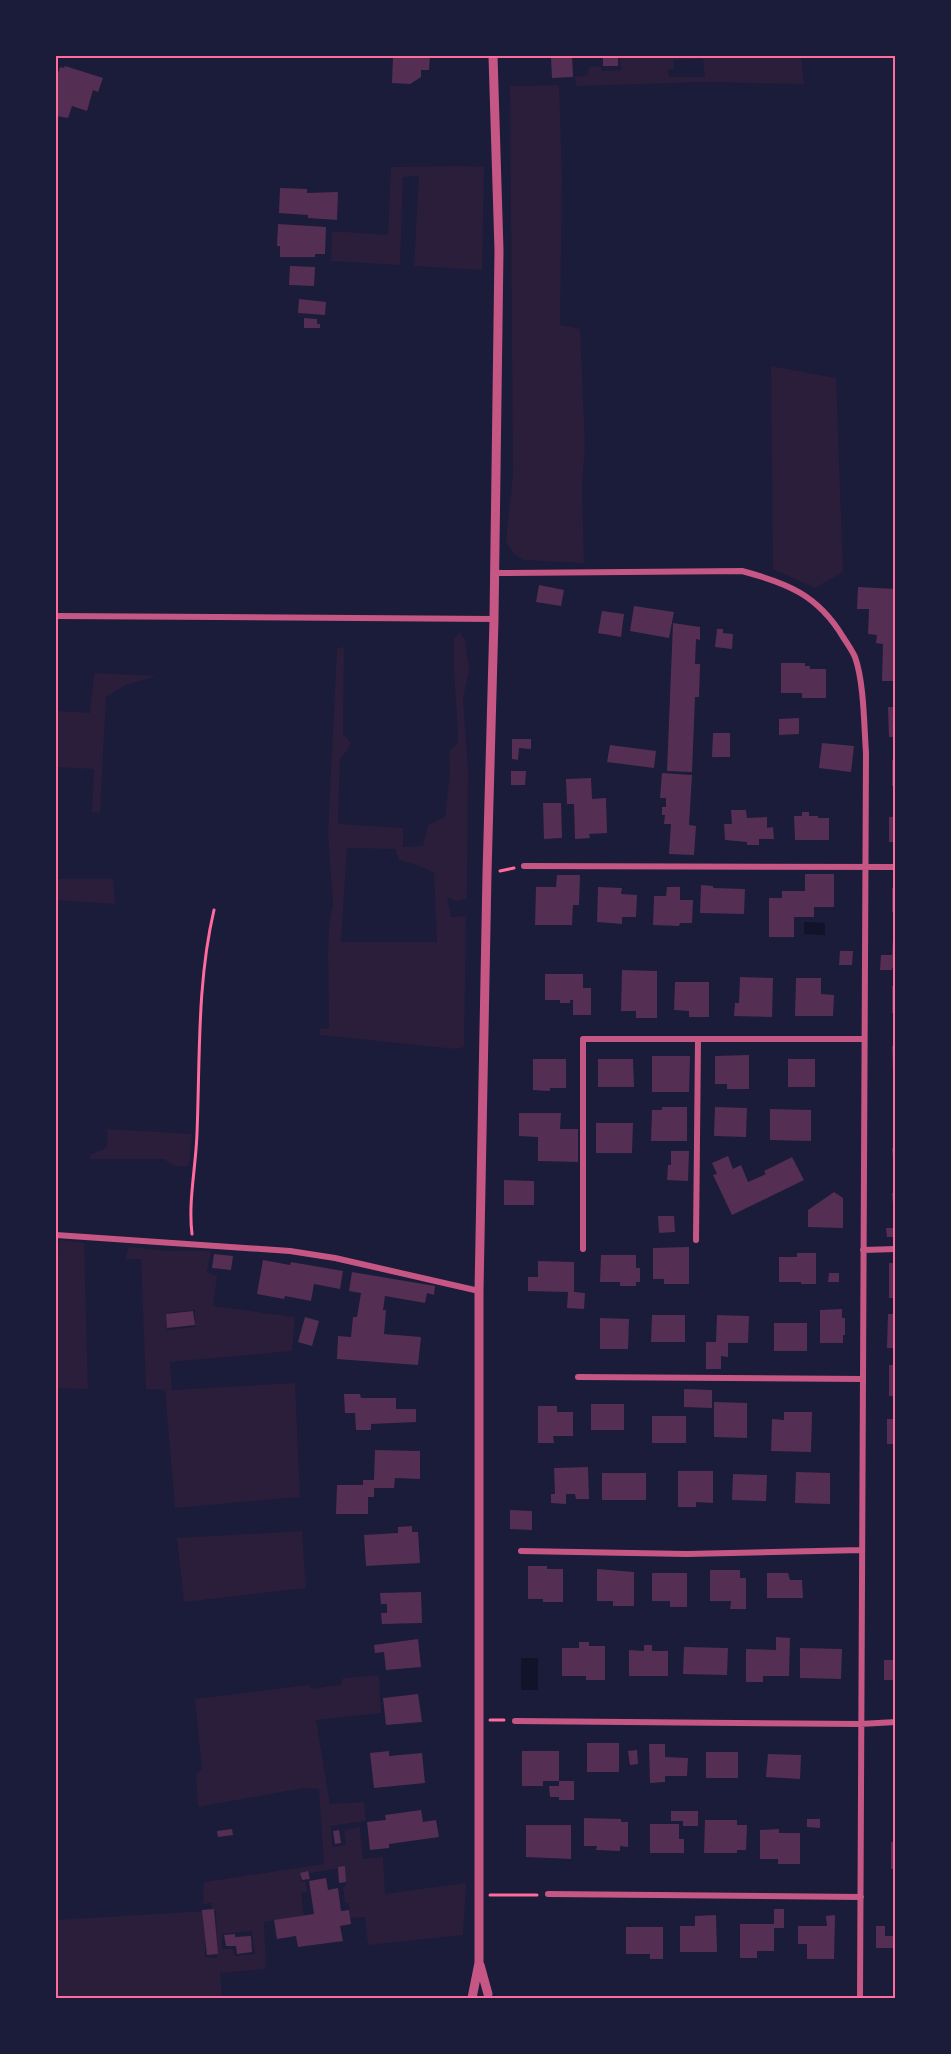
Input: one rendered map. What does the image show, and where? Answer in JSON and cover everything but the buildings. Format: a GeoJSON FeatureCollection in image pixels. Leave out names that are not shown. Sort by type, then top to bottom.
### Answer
{"type":"FeatureCollection","features":[{"type":"Feature","properties":{"kind":"street"},"geometry":{"type":"LineString","coordinates":[[473,1998],[479,1963],[480,1896],[479,1291],[495,573],[499,250],[493,56]]}},
{"type":"Feature","properties":{"kind":"street"},"geometry":{"type":"LineString","coordinates":[[495,573],[742,571],[779,581],[812,599],[834,621],[855,656],[862,693],[866,753],[860,1998]]}},
{"type":"Feature","properties":{"kind":"street"},"geometry":{"type":"LineString","coordinates":[[56,616],[494,619]]}},
{"type":"Feature","properties":{"kind":"street"},"geometry":{"type":"LineString","coordinates":[[524,866],[896,867]]}},
{"type":"Feature","properties":{"kind":"street"},"geometry":{"type":"LineString","coordinates":[[583,1249],[583,1039],[864,1039]]}},
{"type":"Feature","properties":{"kind":"street"},"geometry":{"type":"LineString","coordinates":[[696,1240],[698,1039]]}},
{"type":"Feature","properties":{"kind":"street"},"geometry":{"type":"LineString","coordinates":[[56,1235],[279,1250],[334,1258],[479,1291]]}},
{"type":"Feature","properties":{"kind":"street"},"geometry":{"type":"LineString","coordinates":[[863,1250],[896,1249]]}},
{"type":"Feature","properties":{"kind":"street"},"geometry":{"type":"LineString","coordinates":[[578,1377],[863,1379]]}},
{"type":"Feature","properties":{"kind":"street"},"geometry":{"type":"LineString","coordinates":[[521,1551],[687,1554],[862,1550]]}},
{"type":"Feature","properties":{"kind":"street"},"geometry":{"type":"LineString","coordinates":[[515,1721],[860,1724],[896,1722]]}},
{"type":"Feature","properties":{"kind":"street"},"geometry":{"type":"LineString","coordinates":[[548,1894],[861,1898]]}},
{"type":"Feature","properties":{"kind":"street"},"geometry":{"type":"LineString","coordinates":[[479,1963],[492,1996]]}},
{"type":"Feature","properties":{"kind":"street"},"geometry":{"type":"LineString","coordinates":[[473,1998],[482,1994],[492,1996]]}},
{"type":"Feature","properties":{"kind":"path"},"geometry":{"type":"LineString","coordinates":[[487,874],[524,866]]}},
{"type":"Feature","properties":{"kind":"path"},"geometry":{"type":"LineString","coordinates":[[193,1245],[191,1224],[206,945],[213,910]]}},
{"type":"Feature","properties":{"kind":"path"},"geometry":{"type":"LineString","coordinates":[[480,1719],[515,1721]]}},
{"type":"Feature","properties":{"kind":"path"},"geometry":{"type":"LineString","coordinates":[[480,1896],[548,1894]]}},
{"type":"Feature","properties":{"kind":"shaded area"},"geometry":{"type":"Polygon","coordinates":[[[619,56],[801,56],[804,84],[705,82],[576,86],[575,77],[588,75],[589,67],[600,66],[602,71],[621,70],[619,56]],[[703,59],[674,60],[674,69],[668,70],[669,77],[705,77],[703,59]]]}},
{"type":"Feature","properties":{"kind":"shaded area"},"geometry":{"type":"Polygon","coordinates":[[[559,85],[562,177],[560,325],[580,329],[585,444],[582,487],[584,563],[524,560],[514,554],[506,541],[513,474],[510,86],[559,85]]]}},
{"type":"Feature","properties":{"kind":"shaded area"},"geometry":{"type":"Polygon","coordinates":[[[391,167],[484,167],[482,270],[414,266],[419,176],[403,177],[400,265],[331,261],[332,231],[388,235],[391,167]]]}},
{"type":"Feature","properties":{"kind":"shaded area"},"geometry":{"type":"Polygon","coordinates":[[[771,366],[836,378],[843,572],[815,588],[773,569],[771,366]]]}},
{"type":"Feature","properties":{"kind":"shaded area"},"geometry":{"type":"Polygon","coordinates":[[[460,632],[465,640],[469,671],[463,698],[468,769],[467,899],[456,901],[447,897],[451,917],[466,916],[464,1047],[456,1049],[320,1035],[320,1029],[329,1028],[328,950],[329,924],[333,905],[328,833],[337,648],[344,647],[343,734],[351,743],[340,759],[338,824],[403,828],[403,847],[423,846],[428,825],[445,817],[450,772],[449,752],[457,744],[454,639],[460,632]],[[347,848],[341,942],[437,942],[434,873],[399,860],[395,849],[347,848]]]}},
{"type":"Feature","properties":{"kind":"shaded area"},"geometry":{"type":"Polygon","coordinates":[[[94,673],[157,676],[126,685],[106,697],[100,813],[92,812],[94,769],[56,767],[56,711],[90,713],[94,673]]]}},
{"type":"Feature","properties":{"kind":"shaded area"},"geometry":{"type":"Polygon","coordinates":[[[56,879],[113,879],[115,904],[56,900],[56,879]]]}},
{"type":"Feature","properties":{"kind":"shaded area"},"geometry":{"type":"Polygon","coordinates":[[[804,922],[825,923],[825,935],[804,934],[804,922]]]}},
{"type":"Feature","properties":{"kind":"shaded area"},"geometry":{"type":"Polygon","coordinates":[[[107,1129],[192,1134],[189,1166],[172,1165],[165,1159],[90,1159],[90,1155],[106,1147],[107,1129]]]}},
{"type":"Feature","properties":{"kind":"shaded area"},"geometry":{"type":"Polygon","coordinates":[[[59,1240],[84,1243],[88,1389],[56,1388],[56,1265],[59,1240]]]}},
{"type":"Feature","properties":{"kind":"shaded area"},"geometry":{"type":"Polygon","coordinates":[[[129,1247],[169,1251],[211,1251],[207,1272],[217,1276],[213,1306],[295,1317],[292,1351],[170,1362],[172,1390],[295,1383],[300,1497],[175,1508],[165,1390],[146,1389],[141,1259],[125,1259],[129,1247]],[[195,1310],[166,1313],[167,1330],[195,1327],[195,1310]]]}},
{"type":"Feature","properties":{"kind":"shaded area"},"geometry":{"type":"Polygon","coordinates":[[[302,1531],[306,1588],[184,1602],[177,1538],[302,1531]]]}},
{"type":"Feature","properties":{"kind":"shaded area"},"geometry":{"type":"Polygon","coordinates":[[[521,1658],[538,1658],[538,1690],[521,1690],[521,1658]]]}},
{"type":"Feature","properties":{"kind":"shaded area"},"geometry":{"type":"Polygon","coordinates":[[[379,1675],[381,1713],[316,1720],[330,1804],[364,1802],[366,1821],[331,1826],[332,1847],[346,1845],[344,1830],[360,1827],[363,1859],[383,1857],[385,1894],[466,1883],[463,1935],[368,1945],[365,1917],[350,1918],[349,1903],[345,1903],[344,1867],[300,1875],[301,1882],[306,1882],[307,1892],[301,1893],[304,1916],[264,1922],[266,1969],[220,1973],[222,1998],[56,1998],[56,1920],[206,1911],[205,1957],[217,1958],[216,1911],[213,1911],[211,1903],[203,1904],[204,1882],[324,1864],[319,1789],[304,1788],[198,1807],[196,1774],[202,1770],[195,1699],[309,1685],[311,1689],[341,1685],[343,1678],[379,1675]],[[252,1931],[222,1934],[222,1949],[233,1949],[235,1956],[255,1954],[252,1931]]]}}]}
